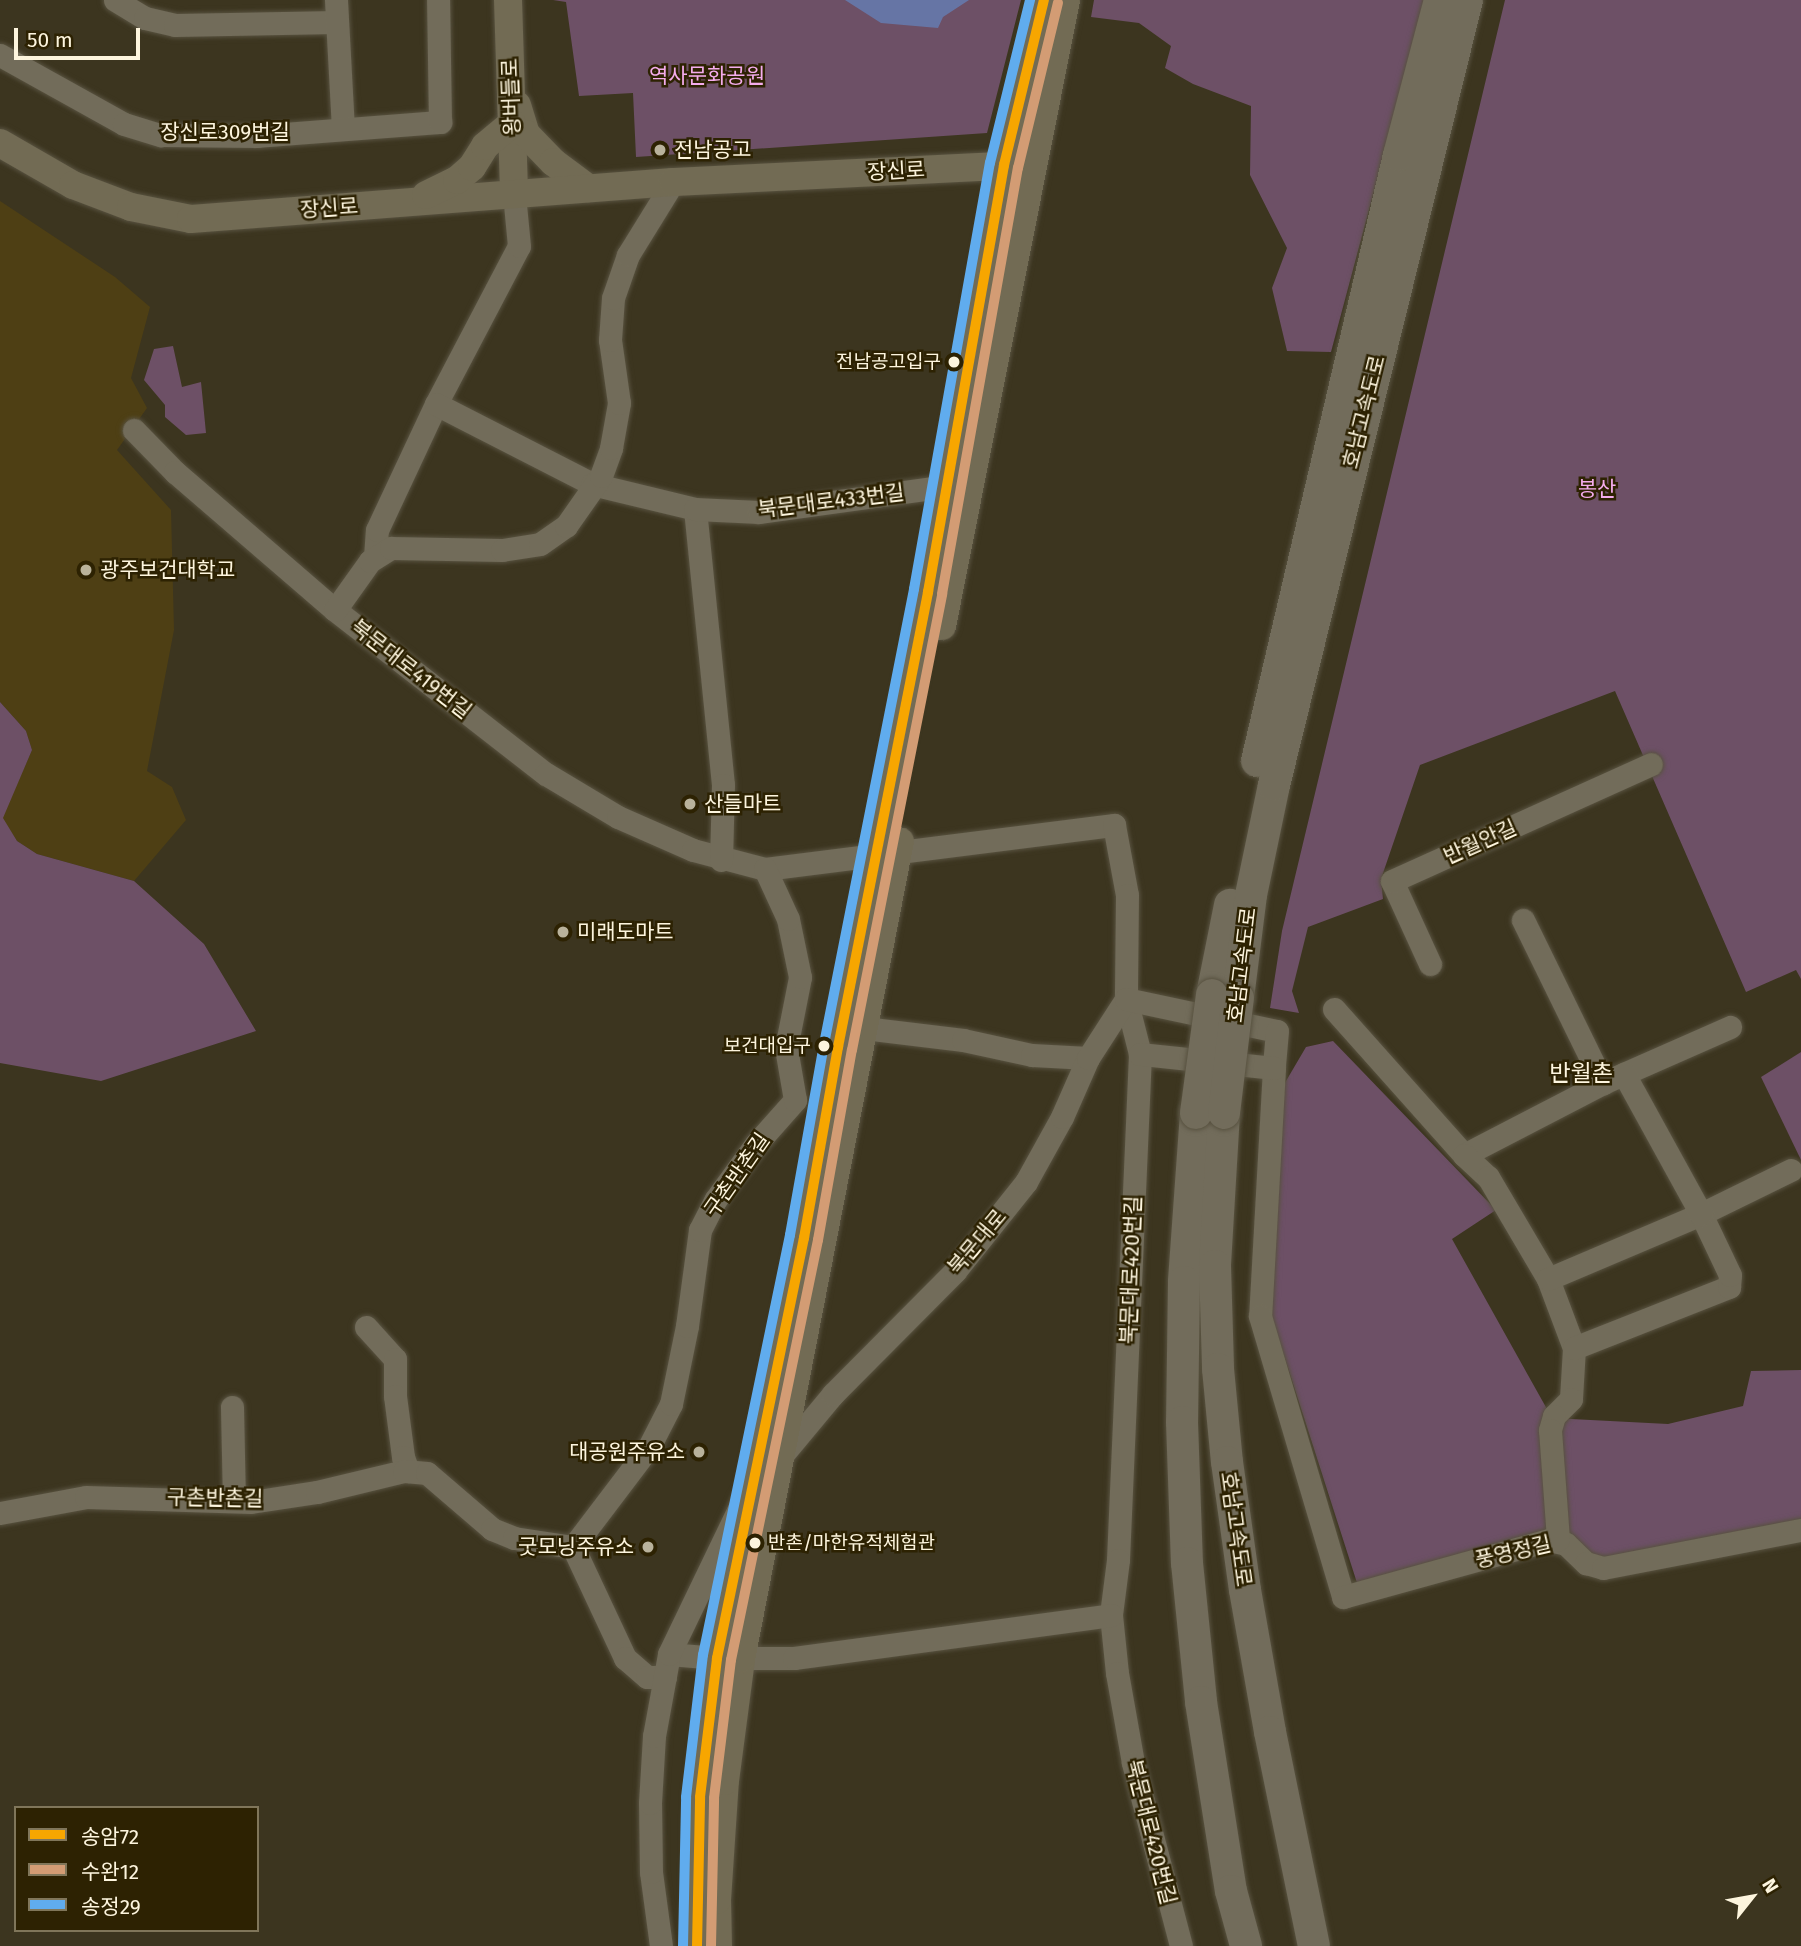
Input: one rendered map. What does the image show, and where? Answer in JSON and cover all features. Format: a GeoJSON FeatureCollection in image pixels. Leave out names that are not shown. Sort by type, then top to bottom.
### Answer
{"type":"FeatureCollection","features":[{"type":"Feature","properties":{"kind":"highway","name":"호남고속도로"},"geometry":{"type":"LineString","coordinates":[[1246,1946],[1231,1891],[1201,1702],[1187,1563],[1182,1422],[1184,1282],[1210,1113],[1255,773],[1396,168],[1440,0]]}},
{"type":"Feature","properties":{"kind":"highway","name":"호남고속도로"},"geometry":{"type":"LineString","coordinates":[[1225,997],[1251,895],[1274,785],[1467,0]]}},
{"type":"Feature","properties":{"kind":"highway","name":"호남고속도로"},"geometry":{"type":"LineString","coordinates":[[1210,1113],[1218,1369],[1227,1462],[1245,1590],[1314,1946]]}},
{"type":"Feature","properties":{"kind":"highway"},"geometry":{"type":"LineString","coordinates":[[1215,1266],[1232,1333],[1256,1545],[1284,1711],[1332,1946]]}},
{"type":"Feature","properties":{"kind":"highway"},"geometry":{"type":"LineString","coordinates":[[1231,1891],[1240,1946]]}},
{"type":"Feature","properties":{"kind":"main road","name":"왕버들로"},"geometry":{"type":"LineString","coordinates":[[508,0],[514,194]]}},
{"type":"Feature","properties":{"kind":"main road","name":"북문대로"},"geometry":{"type":"LineString","coordinates":[[697,1946],[700,1797],[729,1659],[783,1454],[863,1028],[888,852],[947,486],[1004,165],[1044,0]]}},
{"type":"Feature","properties":{"kind":"main road","name":"북문대로"},"geometry":{"type":"LineString","coordinates":[[718,1946],[716,1900],[725,1781],[729,1659],[757,1472],[804,1238],[838,1047],[888,852],[1034,165],[1066,0]]}},
{"type":"Feature","properties":{"kind":"main road"},"geometry":{"type":"LineString","coordinates":[[510,92],[526,134],[553,162],[588,188]]}},
{"type":"Feature","properties":{"kind":"main road"},"geometry":{"type":"LineString","coordinates":[[415,202],[457,180],[472,167],[485,146],[512,123]]}},
{"type":"Feature","properties":{"kind":"main road","name":"장신로"},"geometry":{"type":"LineString","coordinates":[[0,143],[73,185],[131,207],[191,219],[673,182],[1034,165]]}},
{"type":"Feature","properties":{"kind":"street"},"geometry":{"type":"LineString","coordinates":[[114,0],[145,18],[175,25],[337,11],[343,130]]}},
{"type":"Feature","properties":{"kind":"street","name":"장신로309번길"},"geometry":{"type":"LineString","coordinates":[[0,55],[124,124],[161,135],[257,136],[440,122],[438,0]]}},
{"type":"Feature","properties":{"kind":"street"},"geometry":{"type":"LineString","coordinates":[[335,610],[376,557],[391,548],[502,550],[540,544],[566,526],[592,484],[601,476],[611,448],[619,403],[610,340],[613,298],[628,255],[673,182]]}},
{"type":"Feature","properties":{"kind":"street"},"geometry":{"type":"LineString","coordinates":[[376,557],[377,530],[436,404],[519,246],[514,194]]}},
{"type":"Feature","properties":{"kind":"street","name":"북문대로433번길"},"geometry":{"type":"LineString","coordinates":[[436,404],[592,484],[695,509],[759,512],[947,486]]}},
{"type":"Feature","properties":{"kind":"street","name":"북문대로419번길"},"geometry":{"type":"LineString","coordinates":[[134,430],[175,472],[335,610],[546,774],[581,797],[631,822],[721,860],[765,869],[888,852]]}},
{"type":"Feature","properties":{"kind":"street"},"geometry":{"type":"LineString","coordinates":[[695,509],[723,786],[721,860]]}},
{"type":"Feature","properties":{"kind":"street","name":"반월안길"},"geometry":{"type":"LineString","coordinates":[[1430,964],[1392,881],[1651,764]]}},
{"type":"Feature","properties":{"kind":"street","name":"북문대로420번길"},"geometry":{"type":"LineString","coordinates":[[888,852],[1114,825],[1127,895],[1126,999],[1140,1054],[1119,1534],[1111,1615],[1117,1672],[1133,1763],[1181,1946]]}},
{"type":"Feature","properties":{"kind":"street","name":"구촌반촌길"},"geometry":{"type":"LineString","coordinates":[[573,1547],[661,1428],[677,1382],[700,1230],[724,1188],[795,1100],[786,1048],[800,977],[788,919],[765,869]]}},
{"type":"Feature","properties":{"kind":"street"},"geometry":{"type":"LineString","coordinates":[[1523,920],[1613,1078],[1701,1214],[1730,1275],[1729,1287],[1574,1348]]}},
{"type":"Feature","properties":{"kind":"street"},"geometry":{"type":"LineString","coordinates":[[1126,999],[1277,1031],[1274,1068],[1140,1054]]}},
{"type":"Feature","properties":{"kind":"street","name":"북문대로"},"geometry":{"type":"LineString","coordinates":[[783,1454],[833,1394],[955,1271],[1026,1182],[1062,1117],[1088,1058],[1126,999]]}},
{"type":"Feature","properties":{"kind":"street"},"geometry":{"type":"LineString","coordinates":[[1334,1009],[1464,1155],[1488,1177],[1548,1279],[1574,1348],[1571,1399],[1555,1416],[1550,1430],[1558,1540]]}},
{"type":"Feature","properties":{"kind":"street"},"geometry":{"type":"LineString","coordinates":[[1464,1155],[1613,1078],[1730,1027]]}},
{"type":"Feature","properties":{"kind":"street"},"geometry":{"type":"LineString","coordinates":[[863,1028],[962,1040],[1032,1055],[1088,1058]]}},
{"type":"Feature","properties":{"kind":"street","name":"풍영정길"},"geometry":{"type":"LineString","coordinates":[[1274,1068],[1260,1316],[1343,1597],[1549,1539],[1558,1540],[1586,1563],[1603,1568],[1801,1530]]}},
{"type":"Feature","properties":{"kind":"street"},"geometry":{"type":"LineString","coordinates":[[1548,1279],[1701,1214],[1791,1170]]}},
{"type":"Feature","properties":{"kind":"street"},"geometry":{"type":"LineString","coordinates":[[366,1327],[395,1359],[395,1396],[403,1457],[408,1471],[426,1473],[492,1529],[514,1538],[573,1547],[625,1658],[647,1677],[665,1677]]}},
{"type":"Feature","properties":{"kind":"street"},"geometry":{"type":"LineString","coordinates":[[232,1407],[234,1501]]}},
{"type":"Feature","properties":{"kind":"street","name":"구촌반촌길"},"geometry":{"type":"LineString","coordinates":[[0,1513],[86,1497],[251,1502],[317,1492],[408,1471]]}},
{"type":"Feature","properties":{"kind":"street"},"geometry":{"type":"LineString","coordinates":[[661,1946],[650,1872],[649,1803],[653,1736],[670,1654],[757,1472]]}},
{"type":"Feature","properties":{"kind":"street"},"geometry":{"type":"LineString","coordinates":[[670,1654],[729,1659],[794,1658],[1111,1615]]}},
{"type":"Feature","properties":{"kind":"shaded area","name":"광주보건대학교"},"geometry":{"type":"Polygon","coordinates":[[[0,201],[115,277],[150,307],[131,378],[147,408],[117,450],[171,510],[174,630],[147,771],[172,787],[186,820],[134,881],[37,854],[17,841],[2,818],[32,750],[26,731],[0,702],[0,201]]]}},
{"type":"Feature","properties":{"kind":"green space","name":"역사문화공원"},"geometry":{"type":"Polygon","coordinates":[[[553,0],[1021,0],[987,133],[636,157],[633,93],[579,96],[566,2],[553,0]]]}},
{"type":"Feature","properties":{"kind":"green space"},"geometry":{"type":"Polygon","coordinates":[[[1094,0],[1425,0],[1331,352],[1287,351],[1272,288],[1287,248],[1250,175],[1251,106],[1193,84],[1165,68],[1171,46],[1139,23],[1091,17],[1094,0]]]}},
{"type":"Feature","properties":{"kind":"green space","name":"봉산"},"geometry":{"type":"Polygon","coordinates":[[[1505,0],[1801,0],[1801,979],[1796,970],[1746,992],[1615,691],[1420,765],[1381,879],[1383,899],[1308,927],[1292,991],[1299,1013],[1270,1008],[1282,931],[1505,0]]]}},
{"type":"Feature","properties":{"kind":"green space"},"geometry":{"type":"Polygon","coordinates":[[[173,346],[182,387],[201,382],[206,433],[186,435],[165,417],[165,405],[144,380],[154,349],[173,346]]]}},
{"type":"Feature","properties":{"kind":"green space"},"geometry":{"type":"Polygon","coordinates":[[[0,702],[26,731],[32,750],[3,818],[17,841],[37,854],[134,881],[204,944],[256,1031],[101,1081],[0,1063],[0,702]]]}},
{"type":"Feature","properties":{"kind":"green space"},"geometry":{"type":"Polygon","coordinates":[[[1333,1041],[1496,1210],[1452,1239],[1552,1418],[1668,1424],[1743,1406],[1751,1371],[1801,1370],[1801,1519],[1610,1560],[1591,1555],[1571,1537],[1567,1527],[1358,1586],[1271,1315],[1276,1098],[1306,1047],[1333,1041]]]}},
{"type":"Feature","properties":{"kind":"green space"},"geometry":{"type":"Polygon","coordinates":[[[1801,1052],[1801,1160],[1761,1077],[1801,1052]]]}},
{"type":"Feature","properties":{"kind":"water"},"geometry":{"type":"Polygon","coordinates":[[[845,0],[969,0],[943,17],[938,28],[881,23],[845,0]]]}},
{"type":"Feature","properties":{"kind":"transit line","name":"송정29"},"geometry":{"type":"LineString","coordinates":[[683,1946],[686,1797],[703,1655],[790,1235],[824,1044],[914,589],[990,163],[1030,0]]}},
{"type":"Feature","properties":{"kind":"transit line","name":"송암72"},"geometry":{"type":"LineString","coordinates":[[697,1946],[700,1797],[717,1658],[804,1238],[838,1047],[928,592],[1004,165],[1044,0]]}},
{"type":"Feature","properties":{"kind":"transit line","name":"수완12"},"geometry":{"type":"LineString","coordinates":[[711,1946],[714,1798],[731,1660],[818,1240],[852,1050],[942,594],[1018,168],[1058,3]]}},
{"type":"Feature","properties":{"kind":"place","name":"전남공고"},"geometry":{"type":"Point","coordinates":[660,150]}},
{"type":"Feature","properties":{"kind":"place","name":"전남공고입구"},"geometry":{"type":"Point","coordinates":[954,362]}},
{"type":"Feature","properties":{"kind":"place","name":"광주보건대학교"},"geometry":{"type":"Point","coordinates":[86,570]}},
{"type":"Feature","properties":{"kind":"place","name":"산들마트"},"geometry":{"type":"Point","coordinates":[690,804]}},
{"type":"Feature","properties":{"kind":"place","name":"미래도마트"},"geometry":{"type":"Point","coordinates":[563,932]}},
{"type":"Feature","properties":{"kind":"place","name":"보건대입구"},"geometry":{"type":"Point","coordinates":[824,1046]}},
{"type":"Feature","properties":{"kind":"place","name":"대공원주유소"},"geometry":{"type":"Point","coordinates":[699,1452]}},
{"type":"Feature","properties":{"kind":"place","name":"반촌/마한유적체험관"},"geometry":{"type":"Point","coordinates":[755,1543]}},
{"type":"Feature","properties":{"kind":"place","name":"굿모닝주유소"},"geometry":{"type":"Point","coordinates":[648,1547]}},
{"type":"Feature","properties":{"kind":"district","name":"반월촌"},"geometry":{"type":"Point","coordinates":[1581,1073]}}]}
